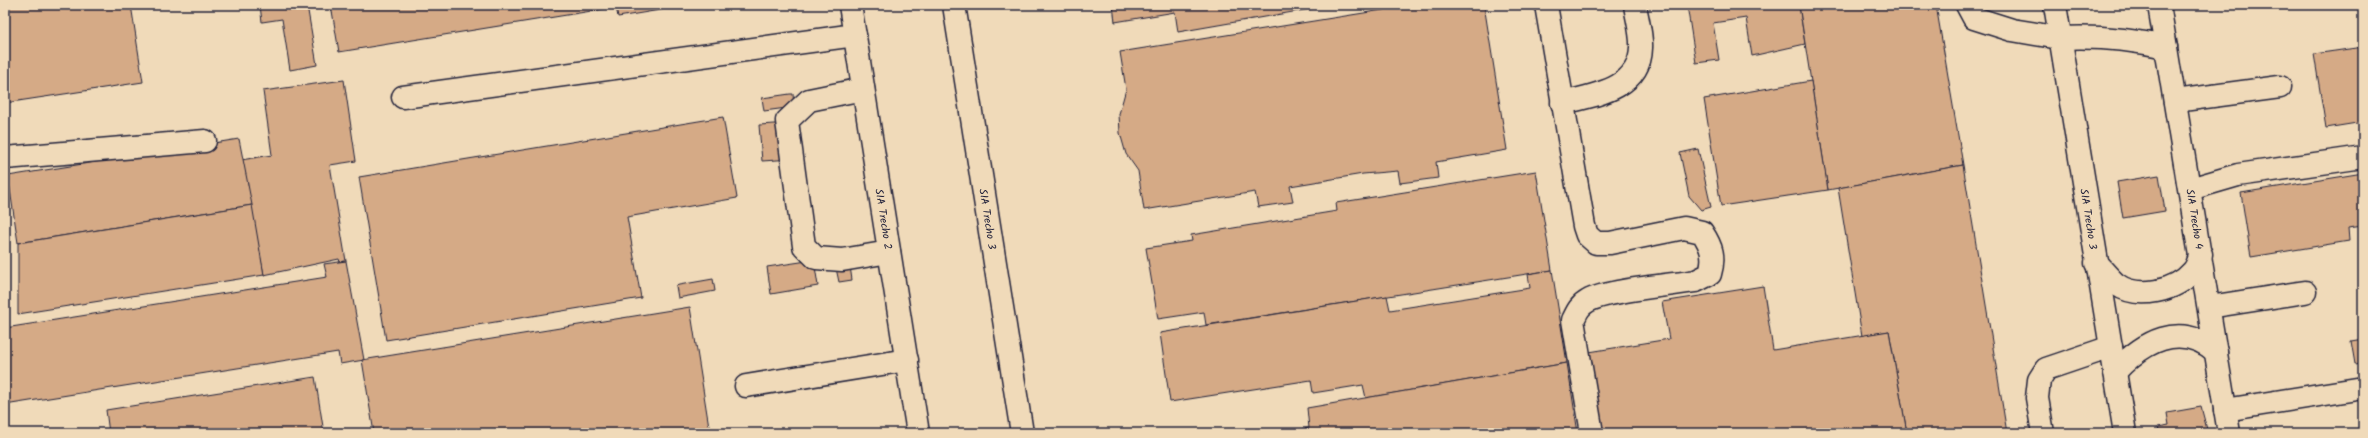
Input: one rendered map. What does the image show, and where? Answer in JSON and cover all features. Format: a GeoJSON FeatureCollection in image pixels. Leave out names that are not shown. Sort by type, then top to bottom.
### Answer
{"type":"FeatureCollection","features":[{"type":"Feature","properties":{"kind":"main road","name":"SIA Trecho 2"},"geometry":{"type":"LineString","coordinates":[[850,5],[918,433]]}},
{"type":"Feature","properties":{"kind":"main road","name":"SIA Trecho 3"},"geometry":{"type":"LineString","coordinates":[[954,5],[1022,433]]}},
{"type":"Feature","properties":{"kind":"main road"},"geometry":{"type":"LineString","coordinates":[[1546,5],[1584,226],[1592,241],[1610,243],[1684,228],[1702,232],[1711,245],[1714,261],[1710,274],[1696,281],[1603,296],[1588,301],[1578,308],[1573,320],[1592,433]]}},
{"type":"Feature","properties":{"kind":"main road"},"geometry":{"type":"LineString","coordinates":[[1562,103],[1598,94],[1617,86],[1637,70],[1642,46],[1635,5]]}},
{"type":"Feature","properties":{"kind":"main road"},"geometry":{"type":"LineString","coordinates":[[1967,5],[1974,18],[2012,30],[2060,38],[2091,36],[2114,38],[2166,47]]}},
{"type":"Feature","properties":{"kind":"main road","name":"SIA Trecho 3"},"geometry":{"type":"LineString","coordinates":[[2055,5],[2096,264],[2125,433]]}},
{"type":"Feature","properties":{"kind":"main road","name":"SIA Trecho 4"},"geometry":{"type":"LineString","coordinates":[[2159,5],[2201,254],[2229,433]]}},
{"type":"Feature","properties":{"kind":"main road"},"geometry":{"type":"LineString","coordinates":[[403,97],[854,35]]}},
{"type":"Feature","properties":{"kind":"main road"},"geometry":{"type":"LineString","coordinates":[[2175,101],[2280,87]]}},
{"type":"Feature","properties":{"kind":"main road"},"geometry":{"type":"LineString","coordinates":[[863,89],[809,100],[787,121],[804,246],[816,258],[842,260],[889,252]]}},
{"type":"Feature","properties":{"kind":"main road"},"geometry":{"type":"LineString","coordinates":[[5,158],[205,141]]}},
{"type":"Feature","properties":{"kind":"main road"},"geometry":{"type":"LineString","coordinates":[[2190,189],[2238,175],[2363,157]]}},
{"type":"Feature","properties":{"kind":"main road"},"geometry":{"type":"LineString","coordinates":[[2096,264],[2117,284],[2135,292],[2161,290],[2179,283],[2194,270],[2201,254]]}},
{"type":"Feature","properties":{"kind":"main road"},"geometry":{"type":"LineString","coordinates":[[2209,307],[2305,292]]}},
{"type":"Feature","properties":{"kind":"main road"},"geometry":{"type":"LineString","coordinates":[[2115,372],[2133,353],[2163,339],[2187,336],[2204,341],[2216,352]]}},
{"type":"Feature","properties":{"kind":"main road"},"geometry":{"type":"LineString","coordinates":[[2043,433],[2037,398],[2039,380],[2046,369],[2111,347]]}},
{"type":"Feature","properties":{"kind":"main road"},"geometry":{"type":"LineString","coordinates":[[746,386],[906,360]]}},
{"type":"Feature","properties":{"kind":"main road"},"geometry":{"type":"LineString","coordinates":[[2225,410],[2363,388]]}},
{"type":"Feature","properties":{"kind":"building"},"geometry":{"type":"Polygon","coordinates":[[[5,5],[131,5],[143,82],[5,103],[5,5]]]}},
{"type":"Feature","properties":{"kind":"building"},"geometry":{"type":"Polygon","coordinates":[[[260,5],[307,5],[317,65],[290,70],[282,19],[262,22],[260,5]]]}},
{"type":"Feature","properties":{"kind":"building"},"geometry":{"type":"Polygon","coordinates":[[[331,5],[690,5],[618,17],[616,7],[339,52],[331,5]]]}},
{"type":"Feature","properties":{"kind":"building"},"geometry":{"type":"Polygon","coordinates":[[[1113,5],[1333,5],[1178,32],[1175,12],[1115,22],[1113,5]]]}},
{"type":"Feature","properties":{"kind":"building"},"geometry":{"type":"Polygon","coordinates":[[[1414,5],[1484,5],[1507,150],[1436,162],[1438,178],[1400,183],[1398,171],[1363,174],[1290,186],[1293,202],[1258,207],[1255,192],[1144,210],[1138,171],[1126,154],[1120,133],[1119,114],[1126,89],[1120,52],[1414,5]]]}},
{"type":"Feature","properties":{"kind":"building"},"geometry":{"type":"Polygon","coordinates":[[[1687,5],[1799,5],[1805,44],[1752,56],[1746,18],[1713,23],[1719,60],[1696,63],[1687,5]]]}},
{"type":"Feature","properties":{"kind":"building"},"geometry":{"type":"Polygon","coordinates":[[[1799,5],[1936,5],[1963,165],[1828,190],[1799,5]]]}},
{"type":"Feature","properties":{"kind":"building"},"geometry":{"type":"Polygon","coordinates":[[[2363,47],[2363,122],[2326,128],[2314,54],[2363,47]]]}},
{"type":"Feature","properties":{"kind":"building"},"geometry":{"type":"Polygon","coordinates":[[[344,80],[356,161],[330,165],[346,261],[340,262],[339,259],[264,275],[241,160],[272,155],[263,91],[344,80]]]}},
{"type":"Feature","properties":{"kind":"building"},"geometry":{"type":"Polygon","coordinates":[[[1811,81],[1828,190],[1721,206],[1704,99],[1811,81]]]}},
{"type":"Feature","properties":{"kind":"building"},"geometry":{"type":"Polygon","coordinates":[[[793,94],[794,107],[764,111],[762,98],[793,94]]]}},
{"type":"Feature","properties":{"kind":"building"},"geometry":{"type":"Polygon","coordinates":[[[723,117],[737,198],[627,217],[641,298],[386,340],[359,177],[723,117]]]}},
{"type":"Feature","properties":{"kind":"building"},"geometry":{"type":"Polygon","coordinates":[[[789,123],[792,159],[762,161],[759,125],[789,123]]]}},
{"type":"Feature","properties":{"kind":"building"},"geometry":{"type":"Polygon","coordinates":[[[239,139],[252,205],[18,243],[8,176],[239,139]]]}},
{"type":"Feature","properties":{"kind":"building"},"geometry":{"type":"Polygon","coordinates":[[[1698,149],[1711,207],[1701,210],[1689,196],[1680,153],[1698,149]]]}},
{"type":"Feature","properties":{"kind":"building"},"geometry":{"type":"Polygon","coordinates":[[[1963,165],[2007,433],[1907,433],[1889,331],[1862,336],[1838,188],[1963,165]]]}},
{"type":"Feature","properties":{"kind":"building"},"geometry":{"type":"Polygon","coordinates":[[[1536,171],[1552,270],[1206,325],[1204,312],[1158,319],[1146,248],[1192,241],[1191,235],[1337,211],[1336,203],[1536,171]]]}},
{"type":"Feature","properties":{"kind":"building"},"geometry":{"type":"Polygon","coordinates":[[[2363,173],[2363,226],[2348,228],[2349,241],[2251,257],[2241,193],[2363,173]]]}},
{"type":"Feature","properties":{"kind":"building"},"geometry":{"type":"Polygon","coordinates":[[[2159,175],[2165,211],[2123,218],[2117,182],[2159,175]]]}},
{"type":"Feature","properties":{"kind":"building"},"geometry":{"type":"Polygon","coordinates":[[[252,205],[264,275],[18,314],[18,243],[252,205]]]}},
{"type":"Feature","properties":{"kind":"building"},"geometry":{"type":"Polygon","coordinates":[[[814,260],[818,286],[771,294],[767,267],[814,260]]]}},
{"type":"Feature","properties":{"kind":"building"},"geometry":{"type":"Polygon","coordinates":[[[346,261],[364,360],[340,364],[338,352],[5,405],[5,328],[327,277],[324,264],[346,261]]]}},
{"type":"Feature","properties":{"kind":"building"},"geometry":{"type":"Polygon","coordinates":[[[850,266],[852,280],[839,282],[836,268],[850,266]]]}},
{"type":"Feature","properties":{"kind":"building"},"geometry":{"type":"Polygon","coordinates":[[[1552,270],[1567,363],[1366,398],[1363,385],[1313,393],[1311,380],[1170,402],[1160,333],[1387,296],[1390,310],[1530,288],[1528,274],[1552,270]]]}},
{"type":"Feature","properties":{"kind":"building"},"geometry":{"type":"Polygon","coordinates":[[[713,279],[715,291],[678,298],[676,286],[713,279]]]}},
{"type":"Feature","properties":{"kind":"building"},"geometry":{"type":"Polygon","coordinates":[[[1763,286],[1773,350],[1889,331],[1907,433],[1603,433],[1589,352],[1669,339],[1662,302],[1763,286]]]}},
{"type":"Feature","properties":{"kind":"building"},"geometry":{"type":"Polygon","coordinates":[[[690,307],[710,433],[374,433],[362,360],[690,307]]]}},
{"type":"Feature","properties":{"kind":"building"},"geometry":{"type":"Polygon","coordinates":[[[2363,339],[2363,363],[2355,364],[2351,341],[2363,339]]]}},
{"type":"Feature","properties":{"kind":"building"},"geometry":{"type":"Polygon","coordinates":[[[1567,363],[1578,433],[1280,433],[1309,428],[1307,408],[1567,363]]]}},
{"type":"Feature","properties":{"kind":"building"},"geometry":{"type":"Polygon","coordinates":[[[315,377],[324,433],[109,433],[106,410],[315,377]]]}},
{"type":"Feature","properties":{"kind":"building"},"geometry":{"type":"Polygon","coordinates":[[[2201,407],[2208,433],[2160,433],[2158,427],[2169,425],[2167,413],[2201,407]]]}}]}
